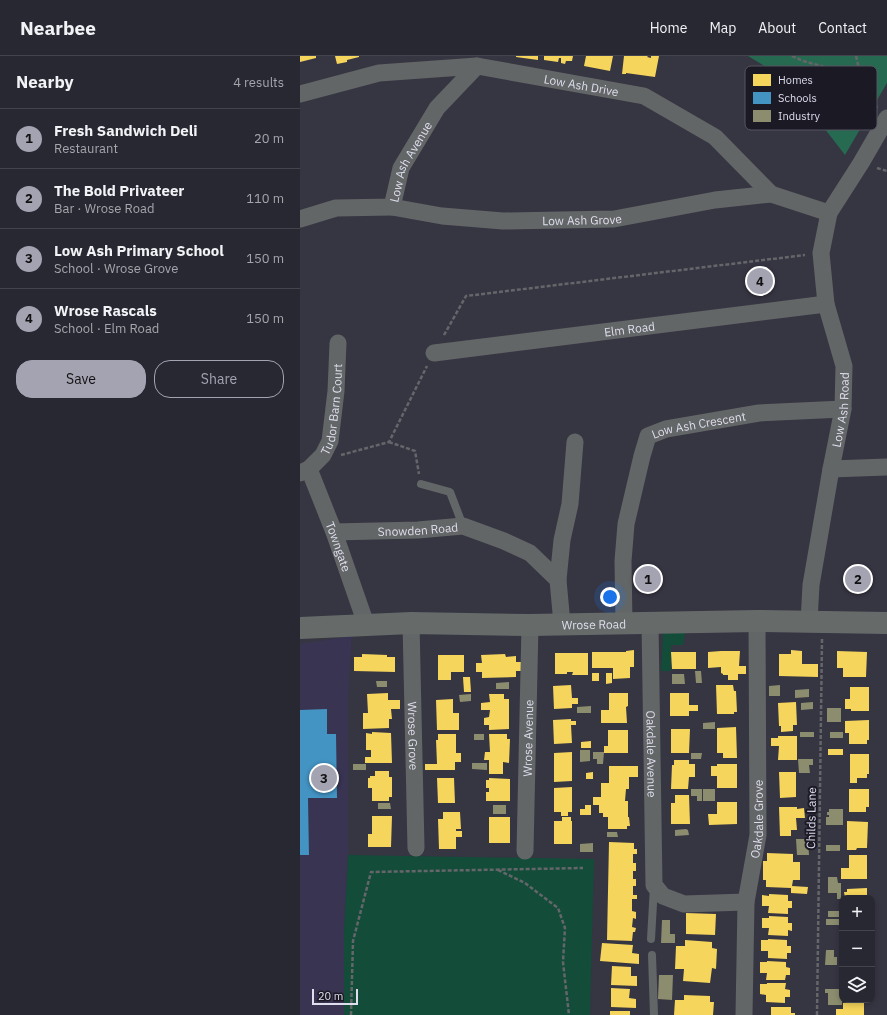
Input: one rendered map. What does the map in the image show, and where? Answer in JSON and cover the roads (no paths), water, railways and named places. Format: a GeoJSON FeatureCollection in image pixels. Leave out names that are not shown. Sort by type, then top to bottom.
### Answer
{"type":"FeatureCollection","features":[{"type":"Feature","properties":{"kind":"street","name":"Low Ash Drive"},"geometry":{"type":"LineString","coordinates":[[300,94],[379,73],[477,66],[644,96],[715,137],[771,194],[829,213]]}},
{"type":"Feature","properties":{"kind":"street","name":"Low Ash Avenue"},"geometry":{"type":"LineString","coordinates":[[300,219],[336,208],[392,207],[400,168],[437,108],[477,66]]}},
{"type":"Feature","properties":{"kind":"street","name":"Low Ash Road"},"geometry":{"type":"LineString","coordinates":[[816,622],[811,585],[843,409],[844,366],[826,304],[822,253],[829,213],[886,121]]}},
{"type":"Feature","properties":{"kind":"street","name":"Low Ash Grove"},"geometry":{"type":"LineString","coordinates":[[392,207],[442,216],[503,221],[614,219],[715,200],[771,194]]}},
{"type":"Feature","properties":{"kind":"street","name":"Elm Road"},"geometry":{"type":"LineString","coordinates":[[434,353],[826,304]]}},
{"type":"Feature","properties":{"kind":"street","name":"Tudor Barn Court"},"geometry":{"type":"LineString","coordinates":[[304,471],[323,455],[330,441],[336,391],[338,343]]}},
{"type":"Feature","properties":{"kind":"street","name":"Low Ash Crescent"},"geometry":{"type":"LineString","coordinates":[[624,624],[623,561],[626,524],[648,436],[666,429],[759,413],[843,409]]}},
{"type":"Feature","properties":{"kind":"street"},"geometry":{"type":"LineString","coordinates":[[562,624],[558,580],[562,540],[570,504],[575,442]]}},
{"type":"Feature","properties":{"kind":"street"},"geometry":{"type":"LineString","coordinates":[[831,469],[887,467]]}},
{"type":"Feature","properties":{"kind":"street","name":"Towngate"},"geometry":{"type":"LineString","coordinates":[[304,471],[334,532],[366,624]]}},
{"type":"Feature","properties":{"kind":"street","name":"Snowden Road"},"geometry":{"type":"LineString","coordinates":[[334,532],[418,530],[463,526],[504,541],[530,553],[558,580]]}},
{"type":"Feature","properties":{"kind":"street","name":"Wrose Road"},"geometry":{"type":"LineString","coordinates":[[300,628],[366,624],[530,625],[757,621],[887,623]]}},
{"type":"Feature","properties":{"kind":"street","name":"Oakdale Grove"},"geometry":{"type":"LineString","coordinates":[[744,1015],[746,902],[758,836],[757,621]]}},
{"type":"Feature","properties":{"kind":"street","name":"Oakdale Avenue"},"geometry":{"type":"LineString","coordinates":[[650,623],[654,885]]}},
{"type":"Feature","properties":{"kind":"street","name":"Wrose Grove"},"geometry":{"type":"LineString","coordinates":[[411,624],[416,848]]}},
{"type":"Feature","properties":{"kind":"street","name":"Wrose Avenue"},"geometry":{"type":"LineString","coordinates":[[525,851],[530,625]]}},
{"type":"Feature","properties":{"kind":"street"},"geometry":{"type":"LineString","coordinates":[[654,885],[663,896],[684,904],[746,902]]}},
{"type":"Feature","properties":{"kind":"lane"},"geometry":{"type":"LineString","coordinates":[[421,484],[450,492],[463,526]]}},
{"type":"Feature","properties":{"kind":"lane","name":"Oakdale Avenue"},"geometry":{"type":"LineString","coordinates":[[651,939],[654,885]]}},
{"type":"Feature","properties":{"kind":"lane"},"geometry":{"type":"LineString","coordinates":[[652,956],[654,1015]]}},
{"type":"Feature","properties":{"kind":"place","name":"Wrose Rascals"},"geometry":{"type":"Point","coordinates":[760,281]}},
{"type":"Feature","properties":{"kind":"place","name":"Fresh Sandwich Deli"},"geometry":{"type":"Point","coordinates":[648,579]}},
{"type":"Feature","properties":{"kind":"place","name":"The Bold Privateer"},"geometry":{"type":"Point","coordinates":[858,579]}},
{"type":"Feature","properties":{"kind":"place","name":"Low Ash Primary School"},"geometry":{"type":"Point","coordinates":[324,778]}}]}
